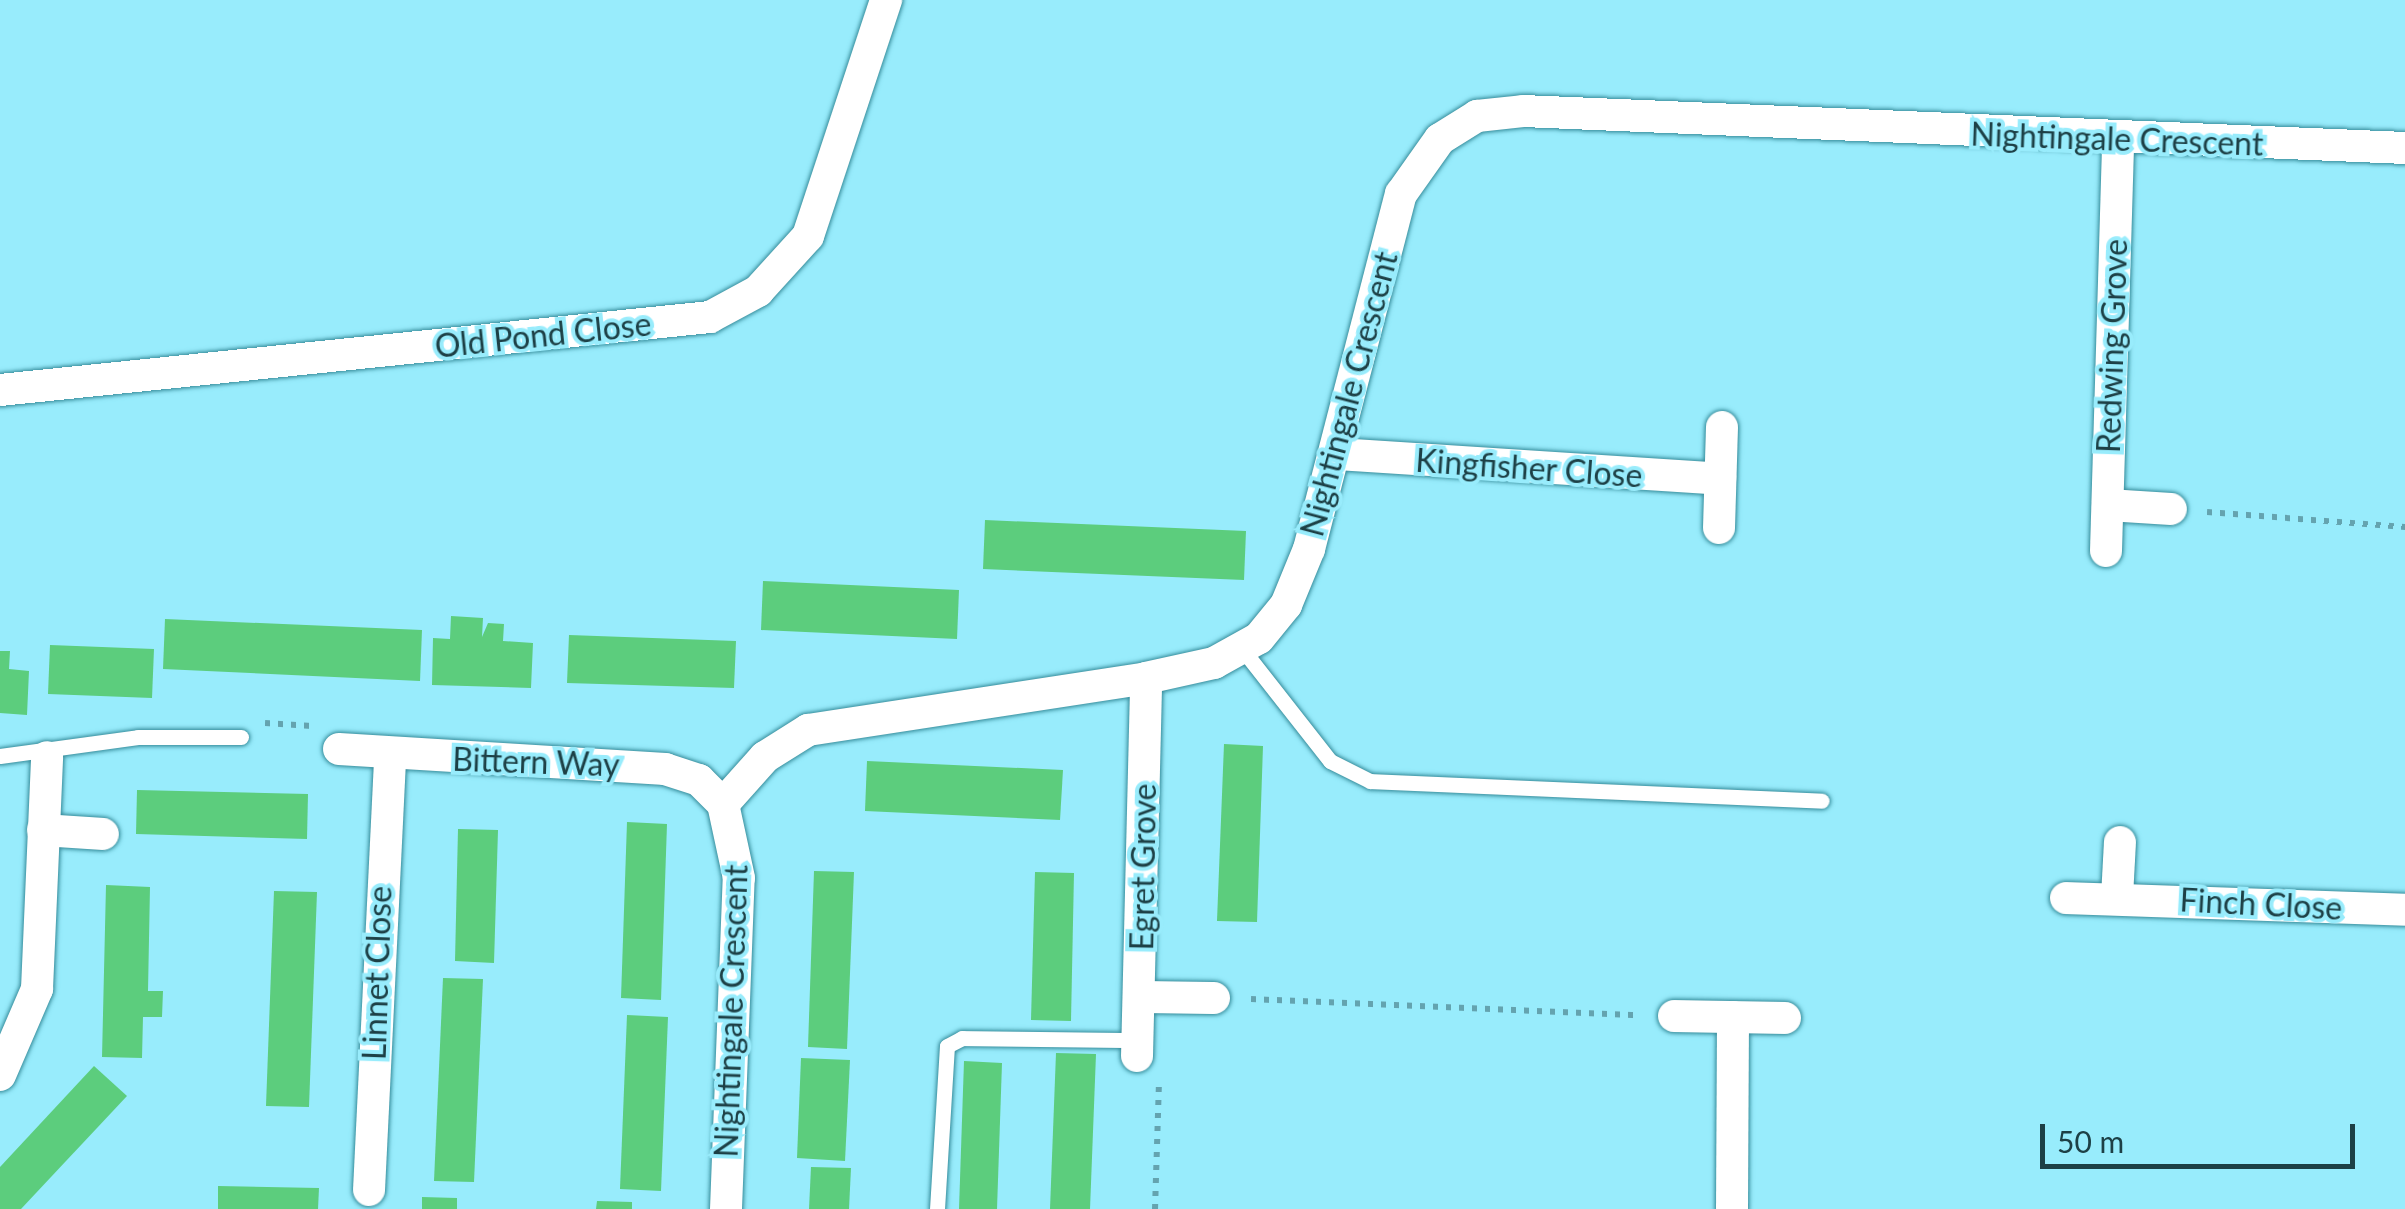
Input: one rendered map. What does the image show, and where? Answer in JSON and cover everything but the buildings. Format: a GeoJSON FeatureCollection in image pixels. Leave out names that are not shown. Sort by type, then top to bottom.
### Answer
{"type":"FeatureCollection","features":[{"type":"Feature","properties":{"kind":"street","name":"Old Pond Close"},"geometry":{"type":"LineString","coordinates":[[0,390],[710,316],[758,292],[808,236],[886,0]]}},
{"type":"Feature","properties":{"kind":"street","name":"Nightingale Crescent"},"geometry":{"type":"LineString","coordinates":[[1243,650],[1286,605],[1338,454],[1400,194],[1419,159],[1477,116],[2405,148]]}},
{"type":"Feature","properties":{"kind":"street","name":"Redwing Grove"},"geometry":{"type":"LineString","coordinates":[[2106,551],[2118,141]]}},
{"type":"Feature","properties":{"kind":"street"},"geometry":{"type":"LineString","coordinates":[[1719,528],[1722,427]]}},
{"type":"Feature","properties":{"kind":"street","name":"Kingfisher Close"},"geometry":{"type":"LineString","coordinates":[[1338,454],[1720,479]]}},
{"type":"Feature","properties":{"kind":"street"},"geometry":{"type":"LineString","coordinates":[[2108,504],[2170,510]]}},
{"type":"Feature","properties":{"kind":"street"},"geometry":{"type":"LineString","coordinates":[[723,804],[765,757],[808,730],[1146,678],[1243,650]]}},
{"type":"Feature","properties":{"kind":"street","name":"Egret Grove"},"geometry":{"type":"LineString","coordinates":[[1137,1048],[1142,997],[1146,678]]}},
{"type":"Feature","properties":{"kind":"street","name":"Bittern Way"},"geometry":{"type":"LineString","coordinates":[[339,749],[390,756],[665,768],[699,780],[723,804]]}},
{"type":"Feature","properties":{"kind":"street","name":"Linnet Close"},"geometry":{"type":"LineString","coordinates":[[369,1190],[390,756]]}},
{"type":"Feature","properties":{"kind":"street"},"geometry":{"type":"LineString","coordinates":[[0,1076],[37,989],[46,757]]}},
{"type":"Feature","properties":{"kind":"street","name":"Nightingale Crescent"},"geometry":{"type":"LineString","coordinates":[[723,804],[739,878],[726,1209]]}},
{"type":"Feature","properties":{"kind":"street"},"geometry":{"type":"LineString","coordinates":[[43,830],[103,834]]}},
{"type":"Feature","properties":{"kind":"street"},"geometry":{"type":"LineString","coordinates":[[2117,897],[2120,842]]}},
{"type":"Feature","properties":{"kind":"street","name":"Finch Close"},"geometry":{"type":"LineString","coordinates":[[2066,898],[2405,910]]}},
{"type":"Feature","properties":{"kind":"street"},"geometry":{"type":"LineString","coordinates":[[1142,997],[1214,998]]}},
{"type":"Feature","properties":{"kind":"street"},"geometry":{"type":"LineString","coordinates":[[1674,1016],[1785,1018]]}},
{"type":"Feature","properties":{"kind":"street"},"geometry":{"type":"LineString","coordinates":[[1732,1209],[1733,1017]]}},
{"type":"Feature","properties":{"kind":"lane"},"geometry":{"type":"LineString","coordinates":[[1243,650],[1330,761],[1370,781],[1822,801]]}},
{"type":"Feature","properties":{"kind":"lane"},"geometry":{"type":"LineString","coordinates":[[0,756],[46,757],[138,737],[241,737]]}},
{"type":"Feature","properties":{"kind":"lane"},"geometry":{"type":"LineString","coordinates":[[937,1209],[947,1046],[962,1038],[1137,1048]]}},
{"type":"Feature","properties":{"kind":"path"},"geometry":{"type":"LineString","coordinates":[[2170,510],[2405,527]]}},
{"type":"Feature","properties":{"kind":"path"},"geometry":{"type":"LineString","coordinates":[[1214,998],[1674,1016]]}},
{"type":"Feature","properties":{"kind":"path"},"geometry":{"type":"LineString","coordinates":[[1137,1048],[1160,1066],[1154,1209]]}}]}
